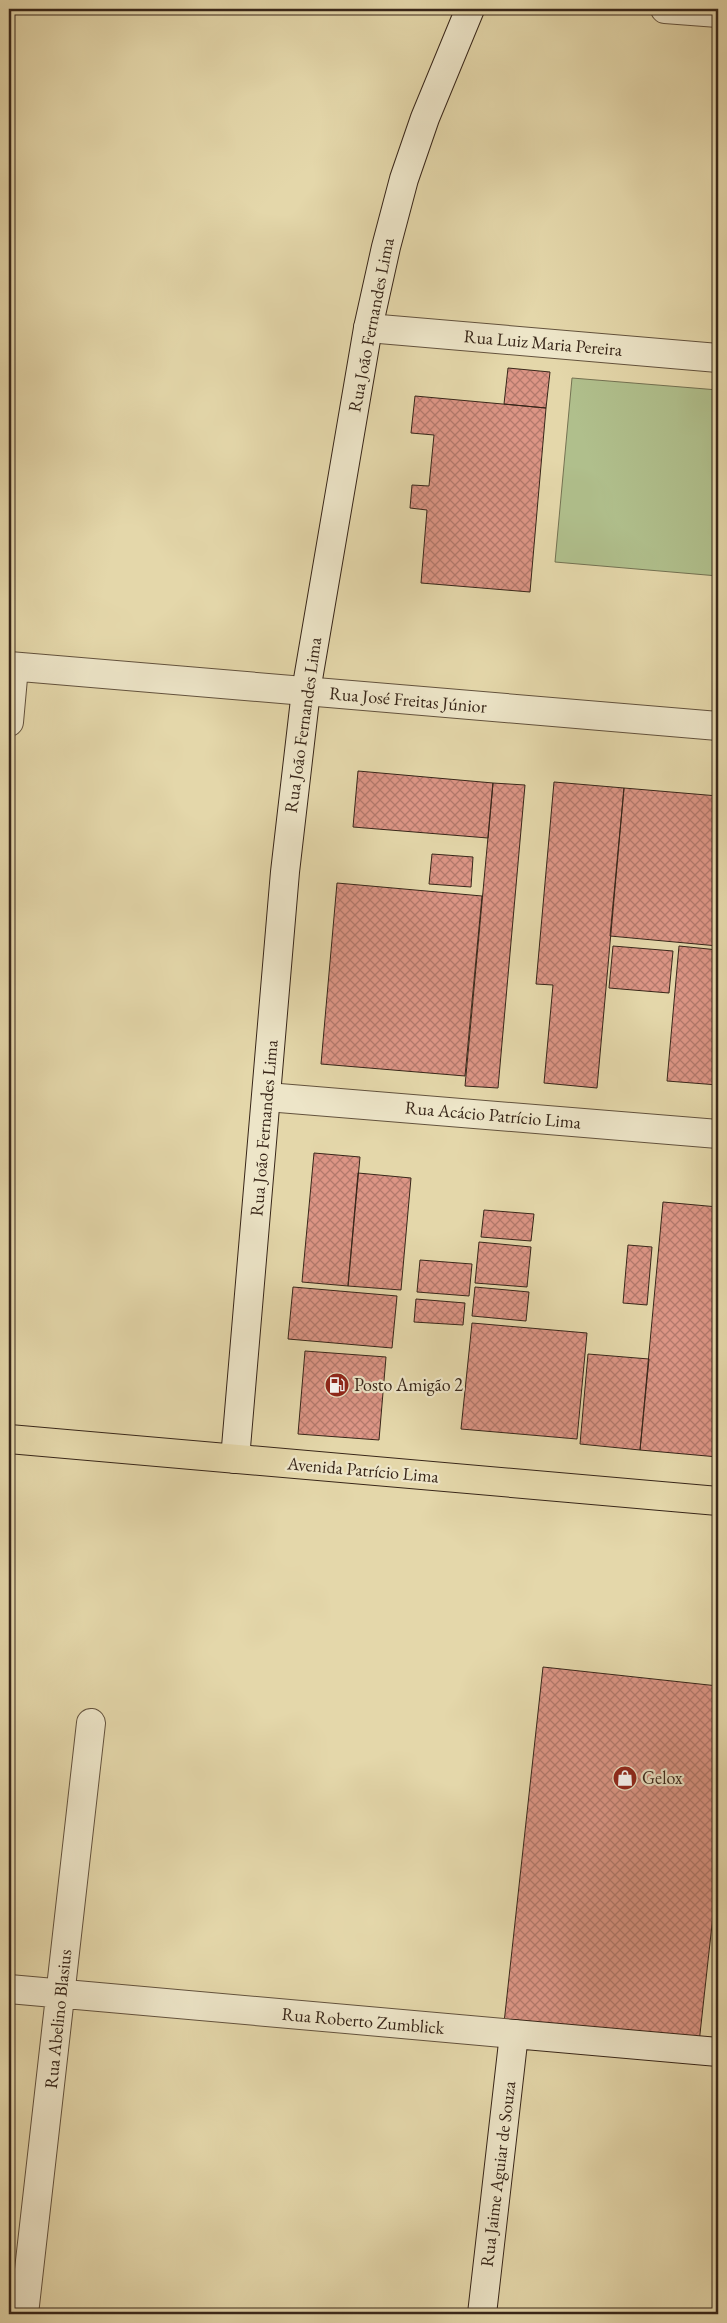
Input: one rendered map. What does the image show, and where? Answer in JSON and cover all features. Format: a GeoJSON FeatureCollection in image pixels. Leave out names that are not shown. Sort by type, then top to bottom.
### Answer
{"type":"FeatureCollection","features":[{"type":"Feature","properties":{"kind":"main road","name":"Avenida Patrício Lima"},"geometry":{"type":"LineString","coordinates":[[9,1439],[718,1501]]}},
{"type":"Feature","properties":{"kind":"street","name":"Rua João Fernandes Lima"},"geometry":{"type":"LineString","coordinates":[[235,1459],[285,872],[306,691],[368,328],[386,247],[404,179],[425,118],[470,9]]}},
{"type":"Feature","properties":{"kind":"street"},"geometry":{"type":"LineString","coordinates":[[665,9],[718,13]]}},
{"type":"Feature","properties":{"kind":"street","name":"Rua Luiz Maria Pereira"},"geometry":{"type":"LineString","coordinates":[[368,328],[718,358]]}},
{"type":"Feature","properties":{"kind":"street"},"geometry":{"type":"LineString","coordinates":[[9,722],[11,666]]}},
{"type":"Feature","properties":{"kind":"street","name":"Rua José Freitas Júnior"},"geometry":{"type":"LineString","coordinates":[[11,666],[718,726]]}},
{"type":"Feature","properties":{"kind":"street","name":"Rua Acácio Patrício Lima"},"geometry":{"type":"LineString","coordinates":[[267,1097],[718,1134]]}},
{"type":"Feature","properties":{"kind":"street","name":"Rua Abelino Blasius"},"geometry":{"type":"LineString","coordinates":[[24,2314],[91,1723]]}},
{"type":"Feature","properties":{"kind":"street","name":"Rua Roberto Zumblick"},"geometry":{"type":"LineString","coordinates":[[9,1989],[718,2052]]}},
{"type":"Feature","properties":{"kind":"street","name":"Rua Jaime Aguiar de Souza"},"geometry":{"type":"LineString","coordinates":[[482,2314],[514,2034]]}},
{"type":"Feature","properties":{"kind":"green space"},"geometry":{"type":"Polygon","coordinates":[[[572,378],[718,390],[718,576],[555,562],[572,378]]]}},
{"type":"Feature","properties":{"kind":"building"},"geometry":{"type":"Polygon","coordinates":[[[508,368],[550,372],[546,408],[504,404],[508,368]]]}},
{"type":"Feature","properties":{"kind":"building"},"geometry":{"type":"Polygon","coordinates":[[[415,396],[546,408],[530,592],[421,583],[427,510],[410,508],[412,485],[429,486],[434,435],[411,433],[415,396]]]}},
{"type":"Feature","properties":{"kind":"building"},"geometry":{"type":"Polygon","coordinates":[[[358,771],[493,783],[488,838],[353,827],[358,771]]]}},
{"type":"Feature","properties":{"kind":"building"},"geometry":{"type":"Polygon","coordinates":[[[554,782],[624,788],[597,1088],[544,1083],[553,985],[536,984],[554,782]]]}},
{"type":"Feature","properties":{"kind":"building"},"geometry":{"type":"Polygon","coordinates":[[[493,783],[525,785],[498,1088],[465,1086],[493,783]]]}},
{"type":"Feature","properties":{"kind":"building"},"geometry":{"type":"Polygon","coordinates":[[[624,788],[718,796],[718,946],[610,936],[624,788]]]}},
{"type":"Feature","properties":{"kind":"building"},"geometry":{"type":"Polygon","coordinates":[[[432,854],[473,857],[471,887],[429,884],[432,854]]]}},
{"type":"Feature","properties":{"kind":"building"},"geometry":{"type":"Polygon","coordinates":[[[337,883],[482,896],[465,1076],[321,1064],[337,883]]]}},
{"type":"Feature","properties":{"kind":"building"},"geometry":{"type":"Polygon","coordinates":[[[613,946],[673,951],[669,993],[609,988],[613,946]]]}},
{"type":"Feature","properties":{"kind":"building"},"geometry":{"type":"Polygon","coordinates":[[[679,946],[718,950],[718,1085],[667,1081],[679,946]]]}},
{"type":"Feature","properties":{"kind":"building"},"geometry":{"type":"Polygon","coordinates":[[[314,1153],[360,1157],[348,1286],[302,1282],[314,1153]]]}},
{"type":"Feature","properties":{"kind":"building"},"geometry":{"type":"Polygon","coordinates":[[[358,1173],[411,1178],[401,1290],[348,1286],[358,1173]]]}},
{"type":"Feature","properties":{"kind":"building"},"geometry":{"type":"Polygon","coordinates":[[[663,1202],[718,1207],[718,1457],[640,1450],[663,1202]]]}},
{"type":"Feature","properties":{"kind":"building"},"geometry":{"type":"Polygon","coordinates":[[[484,1210],[534,1214],[531,1241],[481,1237],[484,1210]]]}},
{"type":"Feature","properties":{"kind":"building"},"geometry":{"type":"Polygon","coordinates":[[[479,1242],[531,1247],[527,1287],[475,1283],[479,1242]]]}},
{"type":"Feature","properties":{"kind":"building"},"geometry":{"type":"Polygon","coordinates":[[[628,1245],[652,1247],[647,1305],[623,1303],[628,1245]]]}},
{"type":"Feature","properties":{"kind":"building"},"geometry":{"type":"Polygon","coordinates":[[[420,1260],[472,1264],[469,1296],[417,1292],[420,1260]]]}},
{"type":"Feature","properties":{"kind":"building"},"geometry":{"type":"Polygon","coordinates":[[[293,1287],[397,1296],[392,1348],[288,1339],[293,1287]]]}},
{"type":"Feature","properties":{"kind":"building"},"geometry":{"type":"Polygon","coordinates":[[[475,1287],[529,1292],[526,1321],[472,1316],[475,1287]]]}},
{"type":"Feature","properties":{"kind":"building"},"geometry":{"type":"Polygon","coordinates":[[[416,1299],[465,1303],[463,1325],[414,1322],[416,1299]]]}},
{"type":"Feature","properties":{"kind":"building"},"geometry":{"type":"Polygon","coordinates":[[[472,1323],[587,1333],[577,1439],[461,1429],[472,1323]]]}},
{"type":"Feature","properties":{"kind":"building"},"geometry":{"type":"Polygon","coordinates":[[[305,1351],[386,1357],[379,1440],[298,1434],[305,1351]]]}},
{"type":"Feature","properties":{"kind":"building"},"geometry":{"type":"Polygon","coordinates":[[[588,1354],[649,1359],[640,1450],[580,1444],[588,1354]]]}},
{"type":"Feature","properties":{"kind":"building","name":"Gelox"},"geometry":{"type":"Polygon","coordinates":[[[543,1667],[718,1686],[718,1870],[699,2043],[504,2023],[543,1667]]]}},
{"type":"Feature","properties":{"kind":"place","name":"Posto Amigão 2"},"geometry":{"type":"Point","coordinates":[337,1385]}},
{"type":"Feature","properties":{"kind":"place","name":"Gelox"},"geometry":{"type":"Point","coordinates":[625,1778]}}]}
